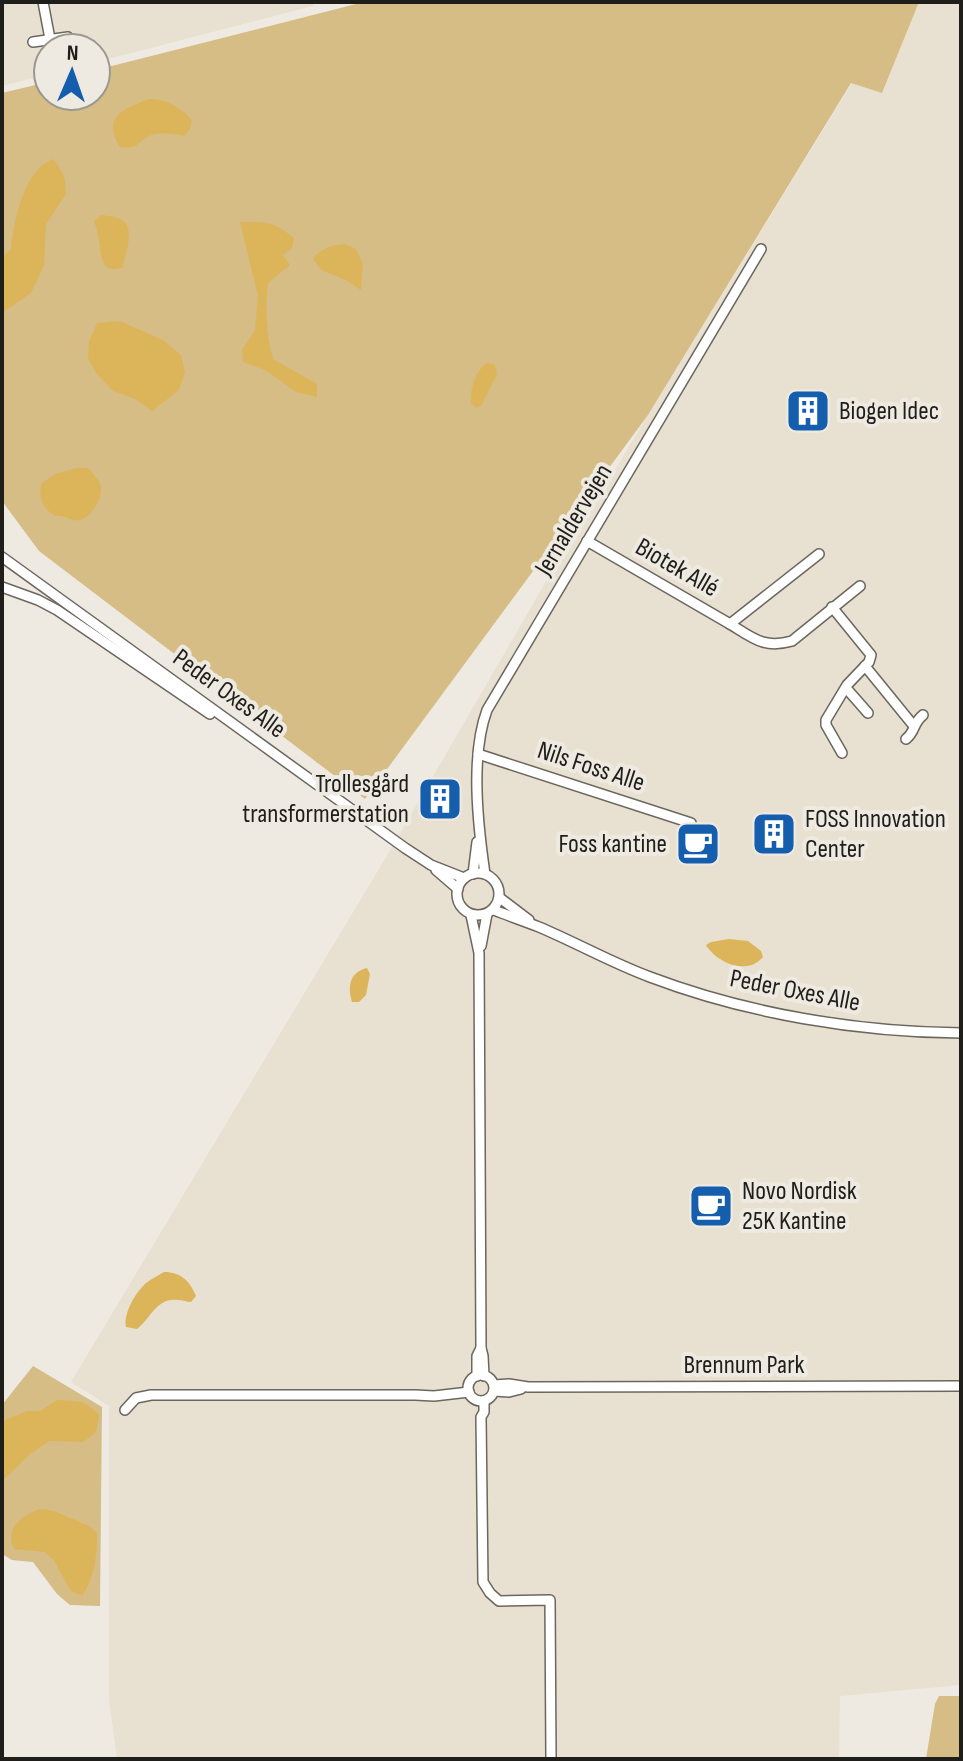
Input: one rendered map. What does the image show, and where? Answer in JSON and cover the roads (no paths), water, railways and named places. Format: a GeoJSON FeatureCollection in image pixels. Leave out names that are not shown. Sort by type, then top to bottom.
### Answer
{"type":"FeatureCollection","features":[{"type":"Feature","properties":{"kind":"street"},"geometry":{"type":"LineString","coordinates":[[43,2],[49,32]]}},
{"type":"Feature","properties":{"kind":"street","name":"Jernaldervejen"},"geometry":{"type":"LineString","coordinates":[[485,874],[478,831],[478,754],[487,710],[761,249]]}},
{"type":"Feature","properties":{"kind":"street","name":"Biotek Allé"},"geometry":{"type":"LineString","coordinates":[[587,541],[730,624],[819,554]]}},
{"type":"Feature","properties":{"kind":"street","name":"Peder Oxes Alle"},"geometry":{"type":"LineString","coordinates":[[2,557],[431,865],[458,889]]}},
{"type":"Feature","properties":{"kind":"street"},"geometry":{"type":"LineString","coordinates":[[730,624],[763,643],[792,641],[860,586]]}},
{"type":"Feature","properties":{"kind":"street"},"geometry":{"type":"LineString","coordinates":[[2,587],[57,610],[198,707],[249,736]]}},
{"type":"Feature","properties":{"kind":"street"},"geometry":{"type":"LineString","coordinates":[[832,607],[871,658],[853,678],[826,720],[842,753]]}},
{"type":"Feature","properties":{"kind":"street"},"geometry":{"type":"LineString","coordinates":[[865,666],[913,725]]}},
{"type":"Feature","properties":{"kind":"street"},"geometry":{"type":"LineString","coordinates":[[846,688],[868,713]]}},
{"type":"Feature","properties":{"kind":"street"},"geometry":{"type":"LineString","coordinates":[[906,739],[923,715]]}},
{"type":"Feature","properties":{"kind":"street","name":"Nils Foss Alle"},"geometry":{"type":"LineString","coordinates":[[478,754],[691,823]]}},
{"type":"Feature","properties":{"kind":"street","name":"Jernaldervejen"},"geometry":{"type":"LineString","coordinates":[[469,876],[478,831]]}},
{"type":"Feature","properties":{"kind":"street","name":"Peder Oxes Alle"},"geometry":{"type":"LineString","coordinates":[[431,865],[469,876]]}},
{"type":"Feature","properties":{"kind":"street"},"geometry":{"type":"LineString","coordinates":[[479,953],[490,912],[500,898],[497,883],[485,874],[469,876],[458,889],[459,904],[471,915],[490,912]]}},
{"type":"Feature","properties":{"kind":"street","name":"Peder Oxes Alle"},"geometry":{"type":"LineString","coordinates":[[500,898],[538,927]]}},
{"type":"Feature","properties":{"kind":"street","name":"Peder Oxes Alle"},"geometry":{"type":"LineString","coordinates":[[490,912],[538,927],[648,977],[703,995],[790,1015],[864,1027],[961,1033]]}},
{"type":"Feature","properties":{"kind":"street"},"geometry":{"type":"LineString","coordinates":[[471,915],[479,953],[483,1356],[480,1376]]}},
{"type":"Feature","properties":{"kind":"street"},"geometry":{"type":"LineString","coordinates":[[125,1410],[136,1398],[151,1395],[475,1395],[490,1397],[494,1388],[491,1380],[480,1376],[473,1378],[475,1395],[478,1412],[481,1417],[483,1582],[499,1601],[550,1600],[551,1759]]}},
{"type":"Feature","properties":{"kind":"street","name":"Brennum Park"},"geometry":{"type":"LineString","coordinates":[[494,1388],[509,1384],[528,1387],[961,1386]]}},
{"type":"Feature","properties":{"kind":"place","name":"Biogen Idec"},"geometry":{"type":"Point","coordinates":[808,411]}},
{"type":"Feature","properties":{"kind":"place","name":"Trollesgård transformerstation"},"geometry":{"type":"Point","coordinates":[440,799]}},
{"type":"Feature","properties":{"kind":"place","name":"FOSS Innovation Center"},"geometry":{"type":"Point","coordinates":[774,834]}},
{"type":"Feature","properties":{"kind":"place","name":"Foss kantine"},"geometry":{"type":"Point","coordinates":[698,844]}},
{"type":"Feature","properties":{"kind":"place","name":"Novo Nordisk 25K Kantine"},"geometry":{"type":"Point","coordinates":[711,1206]}}]}
